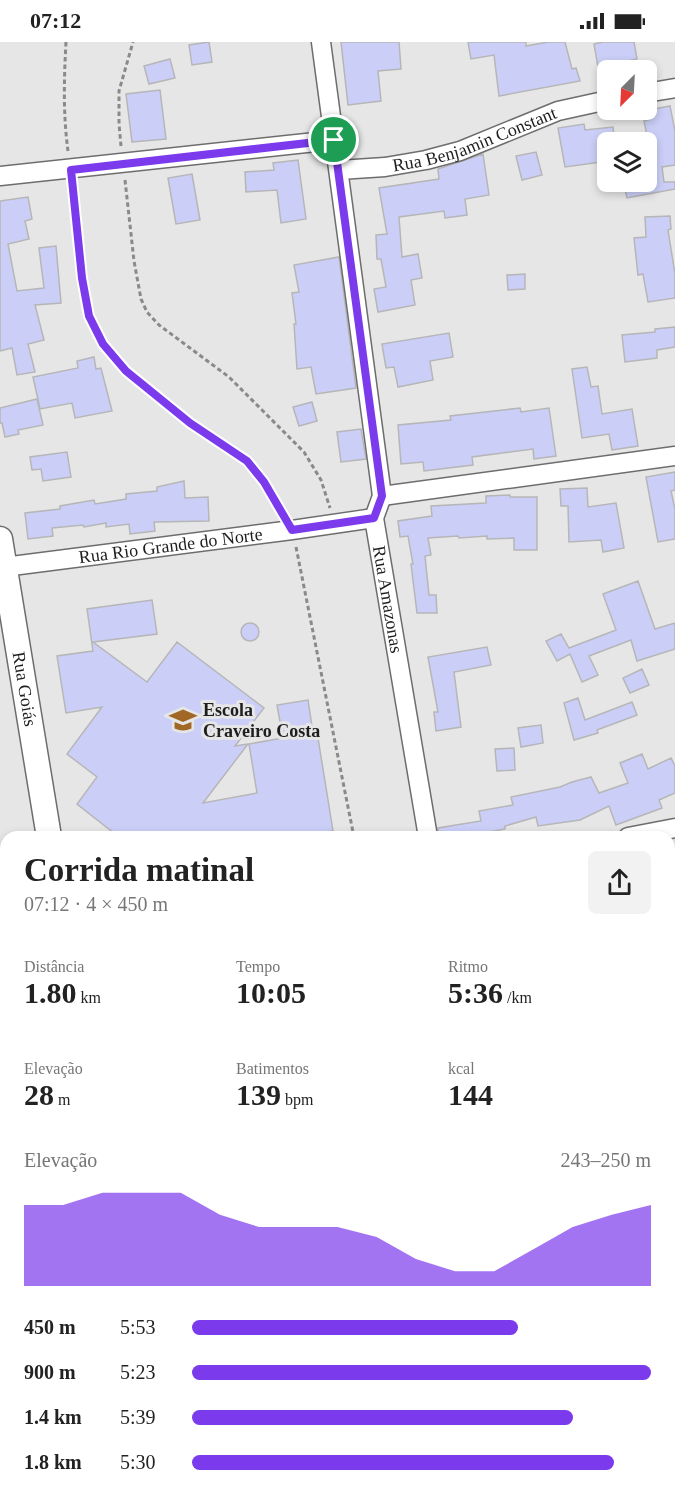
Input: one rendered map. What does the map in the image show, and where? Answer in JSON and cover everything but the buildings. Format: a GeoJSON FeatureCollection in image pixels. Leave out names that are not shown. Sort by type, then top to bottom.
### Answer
{"type":"FeatureCollection","features":[{"type":"Feature","properties":{"kind":"street","name":"Rua Amazonas"},"geometry":{"type":"LineString","coordinates":[[321,42],[382,496],[374,518],[427,831]]}},
{"type":"Feature","properties":{"kind":"street"},"geometry":{"type":"LineString","coordinates":[[657,91],[675,88]]}},
{"type":"Feature","properties":{"kind":"street","name":"Rua Benjamin Constant"},"geometry":{"type":"LineString","coordinates":[[339,170],[426,160],[460,151],[558,111],[597,102]]}},
{"type":"Feature","properties":{"kind":"street"},"geometry":{"type":"LineString","coordinates":[[0,176],[334,140]]}},
{"type":"Feature","properties":{"kind":"street"},"geometry":{"type":"LineString","coordinates":[[382,496],[675,456]]}},
{"type":"Feature","properties":{"kind":"street","name":"Rua Rio Grande do Norte"},"geometry":{"type":"LineString","coordinates":[[4,567],[374,518]]}},
{"type":"Feature","properties":{"kind":"street","name":"Rua Goiás"},"geometry":{"type":"LineString","coordinates":[[0,541],[48,831]]}},
{"type":"Feature","properties":{"kind":"street"},"geometry":{"type":"LineString","coordinates":[[659,831],[675,828]]}},
{"type":"Feature","properties":{"kind":"path"},"geometry":{"type":"LineString","coordinates":[[66,42],[64,124],[82,278],[89,316],[103,344],[126,371],[190,423],[247,461],[264,482],[292,530],[353,831]]}},
{"type":"Feature","properties":{"kind":"path"},"geometry":{"type":"LineString","coordinates":[[133,42],[119,91],[118,124],[134,261],[141,299],[147,312],[159,325],[229,377],[304,452],[321,480],[335,524]]}},
{"type":"Feature","properties":{"kind":"place","name":"Escola Craveiro Costa"},"geometry":{"type":"Point","coordinates":[183,720]}},
{"type":"Feature","properties":{"kind":"route"},"geometry":{"type":"LineString","coordinates":[[334,140],[382,496],[374,518],[292,530],[264,482],[247,461],[190,423],[126,371],[103,344],[89,316],[82,278],[71,170],[334,140]]}}]}
